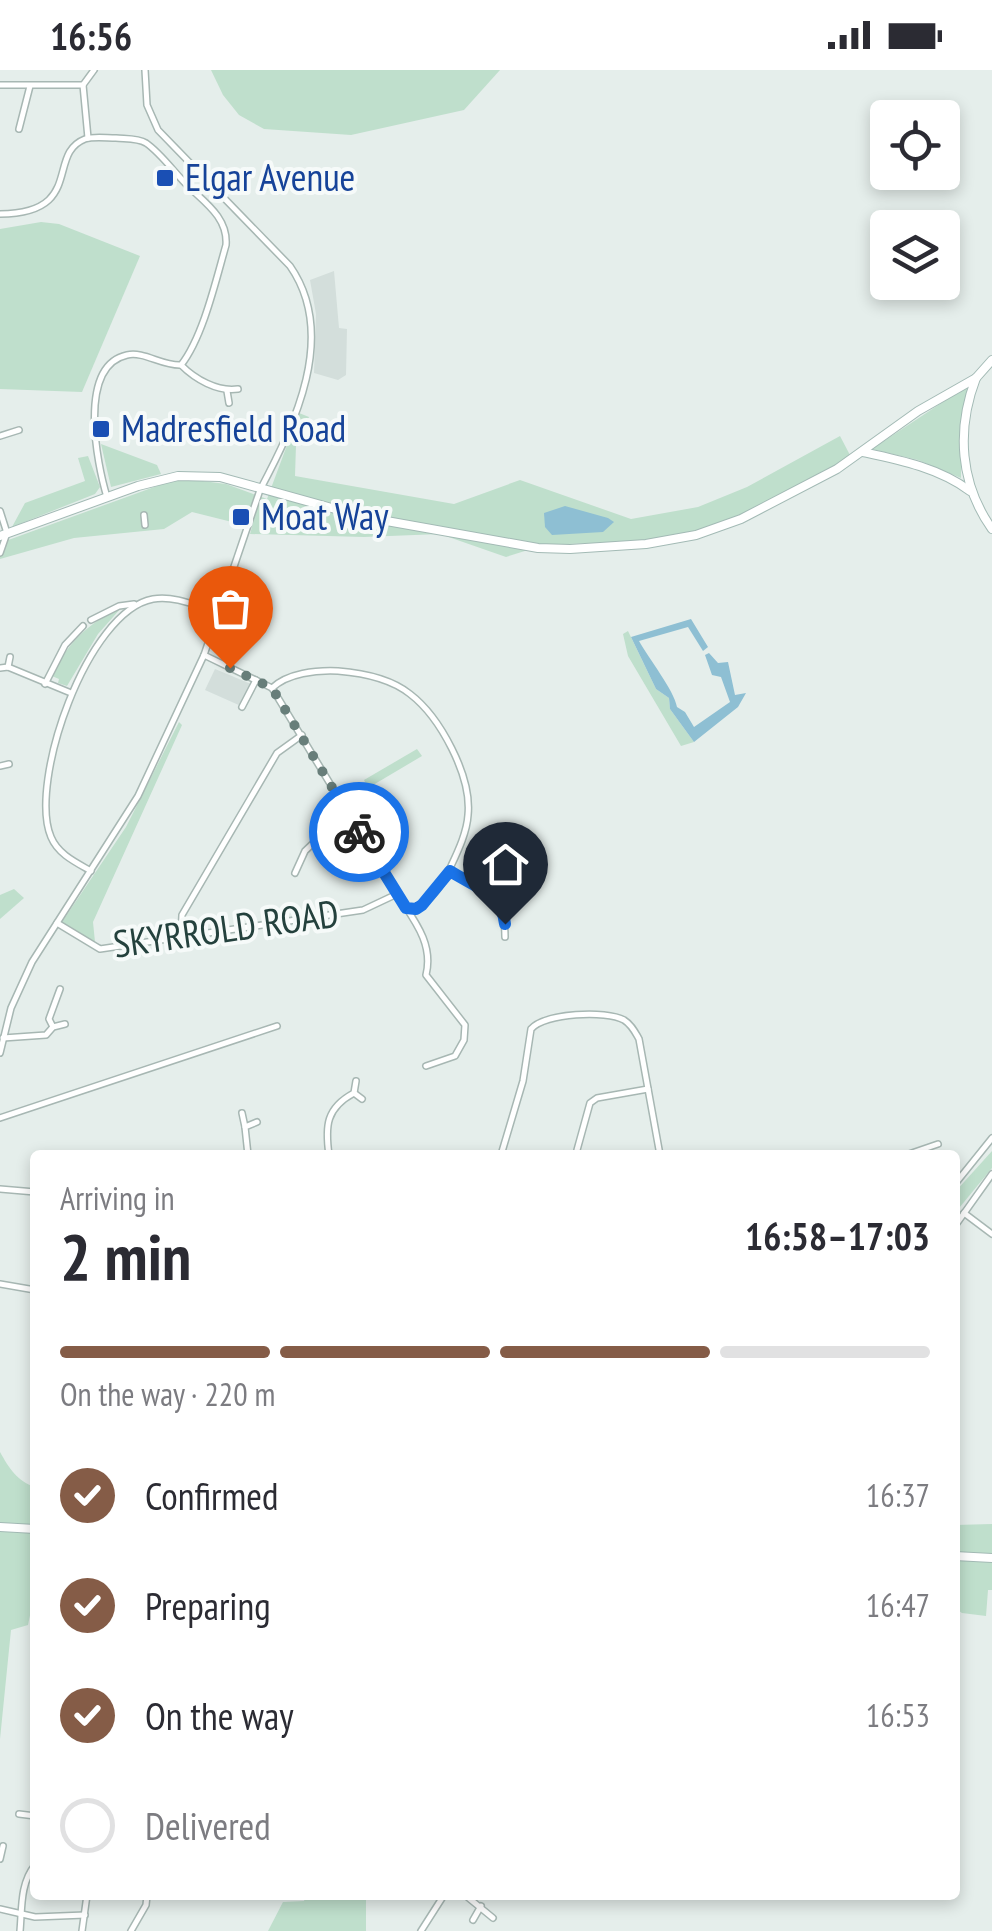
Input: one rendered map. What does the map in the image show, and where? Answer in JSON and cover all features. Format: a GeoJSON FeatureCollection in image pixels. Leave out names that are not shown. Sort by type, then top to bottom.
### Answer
{"type":"FeatureCollection","features":[{"type":"Feature","properties":{"kind":"street"},"geometry":{"type":"LineString","coordinates":[[88,138],[83,85],[94,70]]}},
{"type":"Feature","properties":{"kind":"street"},"geometry":{"type":"LineString","coordinates":[[0,1053],[11,1008],[32,962],[138,796],[204,655],[260,490],[274,464],[309,371],[311,326],[307,297],[290,266],[158,130],[147,105],[144,70]]}},
{"type":"Feature","properties":{"kind":"street"},"geometry":{"type":"LineString","coordinates":[[0,85],[83,85]]}},
{"type":"Feature","properties":{"kind":"street"},"geometry":{"type":"LineString","coordinates":[[10,123],[20,126],[30,86]]}},
{"type":"Feature","properties":{"kind":"street"},"geometry":{"type":"LineString","coordinates":[[0,214],[24,214],[47,203],[54,195],[72,148],[88,138],[144,141],[219,216],[227,233],[190,354],[180,365],[172,366],[136,354],[124,356],[104,372],[93,425],[94,450],[108,498]]}},
{"type":"Feature","properties":{"kind":"street"},"geometry":{"type":"LineString","coordinates":[[4,534],[178,476],[220,477],[364,518],[522,546],[570,549],[646,544],[720,528],[816,482],[918,411],[976,378],[992,360]]}},
{"type":"Feature","properties":{"kind":"street"},"geometry":{"type":"LineString","coordinates":[[180,365],[195,378],[228,390],[238,389]]}},
{"type":"Feature","properties":{"kind":"street"},"geometry":{"type":"LineString","coordinates":[[976,378],[964,440],[965,469],[970,492],[992,529]]}},
{"type":"Feature","properties":{"kind":"street"},"geometry":{"type":"LineString","coordinates":[[228,390],[229,402]]}},
{"type":"Feature","properties":{"kind":"street"},"geometry":{"type":"LineString","coordinates":[[0,436],[19,430]]}},
{"type":"Feature","properties":{"kind":"street"},"geometry":{"type":"LineString","coordinates":[[863,452],[941,474],[970,492]]}},
{"type":"Feature","properties":{"kind":"street"},"geometry":{"type":"LineString","coordinates":[[0,511],[4,534],[0,554]]}},
{"type":"Feature","properties":{"kind":"street"},"geometry":{"type":"LineString","coordinates":[[144,515],[145,525]]}},
{"type":"Feature","properties":{"kind":"street"},"geometry":{"type":"LineString","coordinates":[[91,620],[119,606],[154,599],[176,599],[220,614]]}},
{"type":"Feature","properties":{"kind":"street"},"geometry":{"type":"LineString","coordinates":[[91,872],[65,856],[52,840],[44,818],[50,774],[71,693],[102,636],[137,604]]}},
{"type":"Feature","properties":{"kind":"street"},"geometry":{"type":"LineString","coordinates":[[45,684],[65,645],[83,626]]}},
{"type":"Feature","properties":{"kind":"street"},"geometry":{"type":"LineString","coordinates":[[204,655],[272,688],[410,910],[429,949],[426,975],[465,1025],[464,1040],[454,1056],[426,1066]]}},
{"type":"Feature","properties":{"kind":"street"},"geometry":{"type":"LineString","coordinates":[[8,667],[10,656]]}},
{"type":"Feature","properties":{"kind":"street"},"geometry":{"type":"LineString","coordinates":[[0,668],[8,667],[71,693]]}},
{"type":"Feature","properties":{"kind":"street"},"geometry":{"type":"LineString","coordinates":[[272,688],[314,672],[356,672],[386,680],[408,692],[425,708],[460,765],[468,815],[450,871],[422,905],[410,910]]}},
{"type":"Feature","properties":{"kind":"street"},"geometry":{"type":"LineString","coordinates":[[242,708],[256,680]]}},
{"type":"Feature","properties":{"kind":"street"},"geometry":{"type":"LineString","coordinates":[[181,937],[182,915],[277,753],[302,735]]}},
{"type":"Feature","properties":{"kind":"street"},"geometry":{"type":"LineString","coordinates":[[0,766],[9,764]]}},
{"type":"Feature","properties":{"kind":"street"},"geometry":{"type":"LineString","coordinates":[[295,872],[305,851],[347,812]]}},
{"type":"Feature","properties":{"kind":"street"},"geometry":{"type":"LineString","coordinates":[[450,871],[496,900],[504,912],[505,937]]}},
{"type":"Feature","properties":{"kind":"street","name":"SKYRROLD ROAD"},"geometry":{"type":"LineString","coordinates":[[57,923],[100,949],[363,910],[397,894]]}},
{"type":"Feature","properties":{"kind":"street"},"geometry":{"type":"LineString","coordinates":[[53,1026],[48,1019],[60,989]]}},
{"type":"Feature","properties":{"kind":"street"},"geometry":{"type":"LineString","coordinates":[[502,1150],[523,1081],[527,1037],[536,1024],[543,1020],[603,1016],[624,1020],[634,1028],[659,1150]]}},
{"type":"Feature","properties":{"kind":"street"},"geometry":{"type":"LineString","coordinates":[[3,1038],[46,1035],[53,1026],[65,1024]]}},
{"type":"Feature","properties":{"kind":"street"},"geometry":{"type":"LineString","coordinates":[[0,1118],[277,1026]]}},
{"type":"Feature","properties":{"kind":"street"},"geometry":{"type":"LineString","coordinates":[[354,1093],[356,1081]]}},
{"type":"Feature","properties":{"kind":"street"},"geometry":{"type":"LineString","coordinates":[[577,1150],[590,1103],[648,1089]]}},
{"type":"Feature","properties":{"kind":"street"},"geometry":{"type":"LineString","coordinates":[[354,1093],[362,1098]]}},
{"type":"Feature","properties":{"kind":"street"},"geometry":{"type":"LineString","coordinates":[[327,1150],[325,1130],[330,1113],[338,1102],[354,1093]]}},
{"type":"Feature","properties":{"kind":"street"},"geometry":{"type":"LineString","coordinates":[[242,1113],[247,1150]]}},
{"type":"Feature","properties":{"kind":"street"},"geometry":{"type":"LineString","coordinates":[[245,1126],[257,1122]]}},
{"type":"Feature","properties":{"kind":"street"},"geometry":{"type":"LineString","coordinates":[[960,1178],[992,1138]]}},
{"type":"Feature","properties":{"kind":"street"},"geometry":{"type":"LineString","coordinates":[[921,1150],[938,1144]]}},
{"type":"Feature","properties":{"kind":"street"},"geometry":{"type":"LineString","coordinates":[[960,1219],[992,1174]]}},
{"type":"Feature","properties":{"kind":"street"},"geometry":{"type":"LineString","coordinates":[[0,1189],[30,1192]]}},
{"type":"Feature","properties":{"kind":"street"},"geometry":{"type":"LineString","coordinates":[[964,1213],[992,1234]]}},
{"type":"Feature","properties":{"kind":"street"},"geometry":{"type":"LineString","coordinates":[[0,1284],[30,1289]]}},
{"type":"Feature","properties":{"kind":"street"},"geometry":{"type":"LineString","coordinates":[[1,1527],[30,1530]]}},
{"type":"Feature","properties":{"kind":"street"},"geometry":{"type":"LineString","coordinates":[[960,1556],[992,1558]]}},
{"type":"Feature","properties":{"kind":"street"},"geometry":{"type":"LineString","coordinates":[[19,1814],[30,1815]]}},
{"type":"Feature","properties":{"kind":"street"},"geometry":{"type":"LineString","coordinates":[[0,1859],[3,1846]]}},
{"type":"Feature","properties":{"kind":"street"},"geometry":{"type":"LineString","coordinates":[[20,1931],[19,1914],[30,1871]]}},
{"type":"Feature","properties":{"kind":"street"},"geometry":{"type":"LineString","coordinates":[[82,1931],[87,1900]]}},
{"type":"Feature","properties":{"kind":"street"},"geometry":{"type":"LineString","coordinates":[[130,1931],[146,1900]]}},
{"type":"Feature","properties":{"kind":"street"},"geometry":{"type":"LineString","coordinates":[[421,1931],[441,1900]]}},
{"type":"Feature","properties":{"kind":"street"},"geometry":{"type":"LineString","coordinates":[[472,1900],[493,1918]]}},
{"type":"Feature","properties":{"kind":"street"},"geometry":{"type":"LineString","coordinates":[[472,1920],[481,1906]]}},
{"type":"Feature","properties":{"kind":"street"},"geometry":{"type":"LineString","coordinates":[[0,1910],[85,1916]]}},
{"type":"Feature","properties":{"kind":"shaded area"},"geometry":{"type":"Polygon","coordinates":[[[334,271],[339,328],[347,329],[346,375],[338,380],[314,373],[316,314],[310,280],[334,271]]]}},
{"type":"Feature","properties":{"kind":"shaded area"},"geometry":{"type":"Polygon","coordinates":[[[215,669],[251,684],[241,706],[205,690],[215,669]]]}},
{"type":"Feature","properties":{"kind":"green space"},"geometry":{"type":"Polygon","coordinates":[[[211,70],[500,70],[464,110],[351,135],[264,129],[239,115],[223,95],[211,70]]]}},
{"type":"Feature","properties":{"kind":"green space"},"geometry":{"type":"Polygon","coordinates":[[[41,222],[59,224],[140,256],[82,392],[0,389],[0,229],[41,222]]]}},
{"type":"Feature","properties":{"kind":"green space"},"geometry":{"type":"Polygon","coordinates":[[[970,384],[961,431],[961,478],[918,460],[872,449],[970,384]]]}},
{"type":"Feature","properties":{"kind":"green space"},"geometry":{"type":"Polygon","coordinates":[[[299,413],[309,417],[296,445],[295,476],[454,504],[520,480],[631,519],[698,507],[747,487],[840,436],[851,457],[760,507],[703,530],[642,541],[544,545],[506,557],[440,534],[250,534],[252,527],[192,512],[164,529],[74,538],[0,559],[0,543],[179,478],[226,484],[267,499],[299,413]]]}},
{"type":"Feature","properties":{"kind":"green space"},"geometry":{"type":"Polygon","coordinates":[[[101,444],[157,465],[161,474],[111,487],[101,444]]]}},
{"type":"Feature","properties":{"kind":"green space"},"geometry":{"type":"Polygon","coordinates":[[[88,456],[100,487],[95,494],[12,527],[25,503],[85,481],[78,458],[88,456]]]}},
{"type":"Feature","properties":{"kind":"green space"},"geometry":{"type":"Polygon","coordinates":[[[121,608],[98,634],[67,686],[58,683],[59,679],[52,676],[72,644],[98,620],[121,608]]]}},
{"type":"Feature","properties":{"kind":"green space"},"geometry":{"type":"Polygon","coordinates":[[[628,631],[656,689],[669,698],[670,709],[694,742],[681,746],[628,656],[623,634],[628,631]]]}},
{"type":"Feature","properties":{"kind":"green space"},"geometry":{"type":"Polygon","coordinates":[[[179,722],[182,725],[93,922],[95,942],[62,922],[126,827],[179,722]]]}},
{"type":"Feature","properties":{"kind":"green space"},"geometry":{"type":"Polygon","coordinates":[[[417,749],[422,756],[368,788],[364,780],[417,749]]]}},
{"type":"Feature","properties":{"kind":"green space"},"geometry":{"type":"Polygon","coordinates":[[[14,889],[24,898],[0,919],[0,895],[14,889]]]}},
{"type":"Feature","properties":{"kind":"green space"},"geometry":{"type":"Polygon","coordinates":[[[992,1151],[992,1168],[960,1207],[960,1186],[992,1151]]]}},
{"type":"Feature","properties":{"kind":"green space"},"geometry":{"type":"Polygon","coordinates":[[[0,1452],[14,1473],[30,1484],[30,1615],[28,1625],[11,1630],[0,1739],[0,1452]]]}},
{"type":"Feature","properties":{"kind":"green space"},"geometry":{"type":"Polygon","coordinates":[[[992,1524],[992,1590],[988,1590],[986,1616],[960,1612],[960,1525],[992,1524]]]}},
{"type":"Feature","properties":{"kind":"green space"},"geometry":{"type":"Polygon","coordinates":[[[366,1900],[366,1931],[268,1931],[283,1902],[366,1900]]]}},
{"type":"Feature","properties":{"kind":"water"},"geometry":{"type":"Polygon","coordinates":[[[565,506],[614,522],[603,532],[552,535],[545,527],[544,513],[565,506]]]}},
{"type":"Feature","properties":{"kind":"water"},"geometry":{"type":"Polygon","coordinates":[[[691,619],[708,647],[703,651],[688,627],[639,641],[677,707],[694,727],[730,702],[721,677],[712,675],[705,655],[709,653],[718,663],[728,662],[735,695],[746,693],[738,707],[694,742],[670,709],[669,698],[656,689],[631,637],[691,619]]]}},
{"type":"Feature","properties":{"kind":"way so far"},"geometry":{"type":"LineString","coordinates":[[230,668],[272,688],[359,832]]}},
{"type":"Feature","properties":{"kind":"place","name":"Elgar Avenue"},"geometry":{"type":"Point","coordinates":[165,178]}},
{"type":"Feature","properties":{"kind":"place","name":"Madresfield Road"},"geometry":{"type":"Point","coordinates":[101,429]}},
{"type":"Feature","properties":{"kind":"place","name":"Moat Way"},"geometry":{"type":"Point","coordinates":[241,517]}},
{"type":"Feature","properties":{"kind":"route"},"geometry":{"type":"LineString","coordinates":[[359,832],[406,908],[422,905],[450,871],[488,892],[504,912],[505,924]]}}]}
